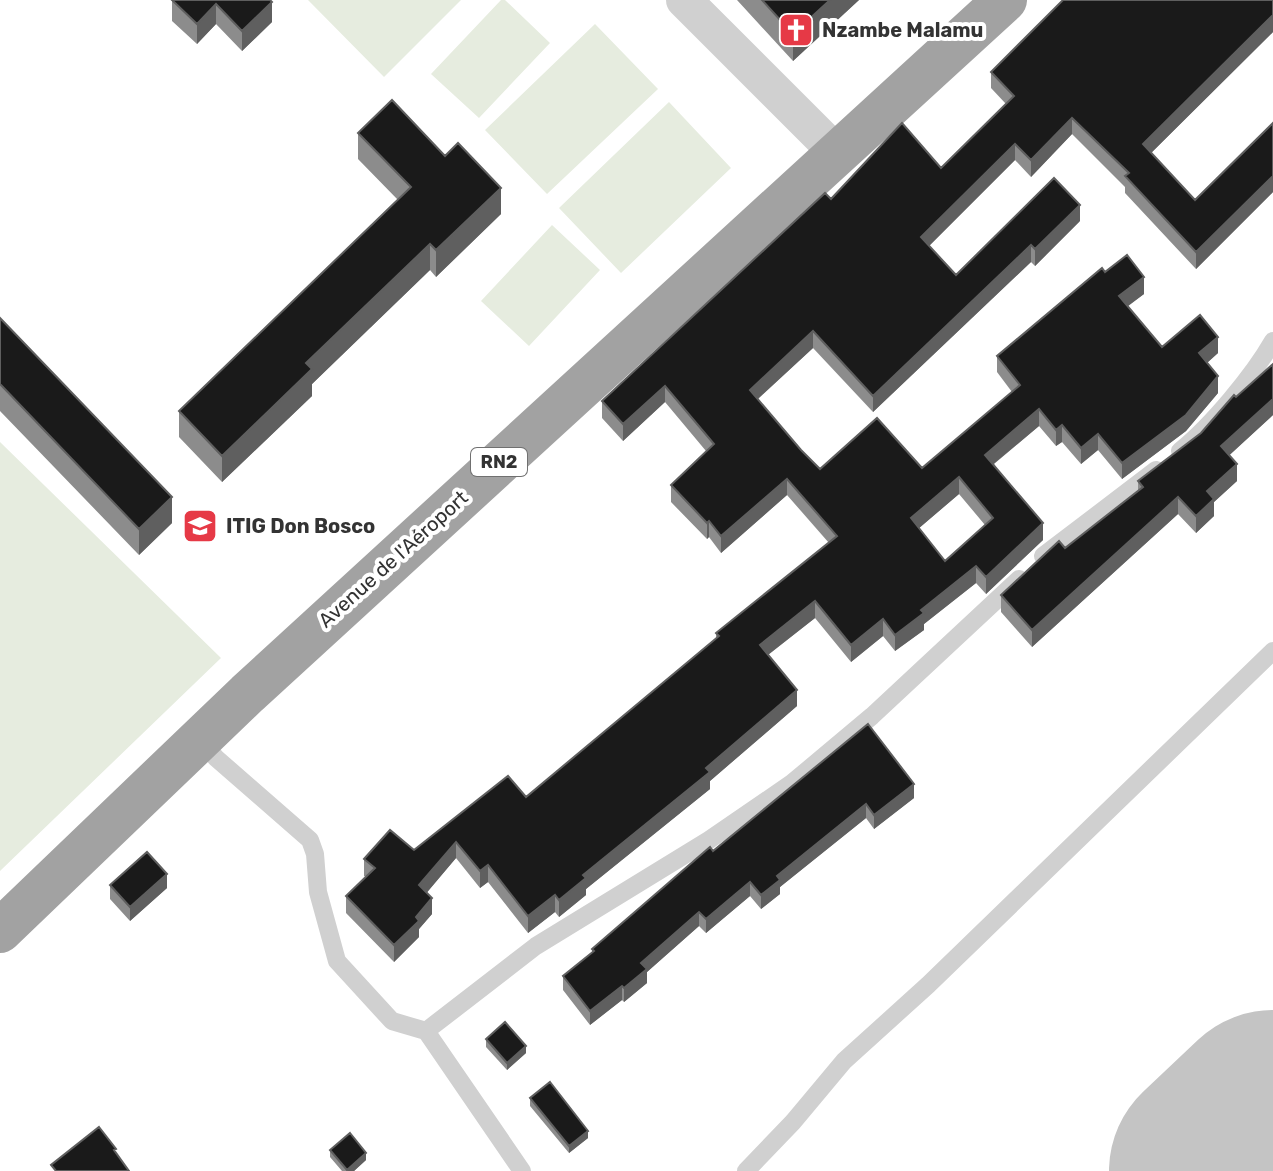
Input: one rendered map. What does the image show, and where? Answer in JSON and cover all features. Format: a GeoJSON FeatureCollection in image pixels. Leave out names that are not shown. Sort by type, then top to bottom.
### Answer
{"type":"FeatureCollection","features":[{"type":"Feature","properties":{"kind":"highway","name":"Avenue de l'Aéroport"},"geometry":{"type":"LineString","coordinates":[[0,931],[199,739],[1005,0]]}},
{"type":"Feature","properties":{"kind":"street"},"geometry":{"type":"LineString","coordinates":[[684,0],[837,153]]}},
{"type":"Feature","properties":{"kind":"lane"},"geometry":{"type":"LineString","coordinates":[[426,1031],[536,946],[709,840],[792,783],[872,716],[1053,547],[1194,440],[1262,360],[1273,341]]}},
{"type":"Feature","properties":{"kind":"lane"},"geometry":{"type":"LineString","coordinates":[[746,1171],[793,1122],[844,1061],[928,985],[1273,651]]}},
{"type":"Feature","properties":{"kind":"lane"},"geometry":{"type":"LineString","coordinates":[[199,739],[216,758],[310,840],[315,854],[318,892],[337,961],[392,1021],[426,1031],[522,1171]]}},
{"type":"Feature","properties":{"kind":"shaded area"},"geometry":{"type":"Polygon","coordinates":[[[308,0],[461,0],[384,77],[308,0]]]}},
{"type":"Feature","properties":{"kind":"shaded area"},"geometry":{"type":"Polygon","coordinates":[[[501,0],[505,0],[550,43],[479,118],[431,74],[501,0]]]}},
{"type":"Feature","properties":{"kind":"shaded area"},"geometry":{"type":"Polygon","coordinates":[[[595,24],[658,89],[547,194],[485,130],[595,24]]]}},
{"type":"Feature","properties":{"kind":"shaded area"},"geometry":{"type":"Polygon","coordinates":[[[669,102],[731,168],[621,273],[559,208],[669,102]]]}},
{"type":"Feature","properties":{"kind":"shaded area"},"geometry":{"type":"Polygon","coordinates":[[[552,225],[600,270],[529,346],[481,301],[552,225]]]}},
{"type":"Feature","properties":{"kind":"shaded area"},"geometry":{"type":"Polygon","coordinates":[[[0,442],[221,658],[0,871],[0,442]]]}},
{"type":"Feature","properties":{"kind":"building"},"geometry":{"type":"Polygon","coordinates":[[[172,0],[272,2],[242,31],[216,4],[197,24],[172,0]]]}},
{"type":"Feature","properties":{"kind":"building"},"geometry":{"type":"Polygon","coordinates":[[[762,0],[830,0],[793,34],[762,0]]]}},
{"type":"Feature","properties":{"kind":"building"},"geometry":{"type":"Polygon","coordinates":[[[1063,0],[1273,0],[1273,15],[1143,144],[1195,200],[1273,123],[1273,176],[1196,252],[1125,176],[1129,173],[1072,118],[1031,160],[1015,144],[921,237],[956,275],[1054,178],[1080,205],[1035,249],[1031,245],[873,396],[813,331],[750,390],[820,469],[877,418],[922,468],[1020,385],[997,356],[1102,268],[1105,272],[1127,255],[1144,277],[1119,296],[1162,347],[1200,315],[1218,337],[1199,353],[1218,376],[1186,415],[1122,463],[1098,434],[1081,448],[1062,425],[1056,430],[1039,409],[985,455],[1043,523],[986,577],[976,566],[895,635],[883,619],[851,645],[815,601],[760,645],[797,690],[706,768],[710,772],[583,875],[586,878],[559,900],[555,895],[528,916],[488,865],[480,871],[456,842],[419,885],[432,898],[416,917],[419,921],[394,945],[346,896],[375,868],[364,859],[390,830],[414,850],[508,776],[526,797],[719,636],[716,633],[837,536],[787,479],[721,536],[671,485],[714,444],[665,386],[623,424],[602,401],[825,193],[831,199],[902,123],[941,168],[1014,96],[991,72],[1063,0]],[[959,477],[911,518],[945,561],[993,518],[959,477]]]}},
{"type":"Feature","properties":{"kind":"building"},"geometry":{"type":"Polygon","coordinates":[[[392,100],[445,156],[458,143],[501,188],[436,250],[430,244],[306,363],[312,369],[222,456],[179,411],[411,187],[358,133],[392,100]]]}},
{"type":"Feature","properties":{"kind":"building"},"geometry":{"type":"Polygon","coordinates":[[[0,318],[172,497],[139,529],[0,384],[0,318]]]}},
{"type":"Feature","properties":{"kind":"building"},"geometry":{"type":"Polygon","coordinates":[[[1273,364],[1273,399],[1221,446],[1237,464],[1207,491],[1214,499],[1196,516],[1178,497],[1032,630],[1001,595],[1059,541],[1065,548],[1143,487],[1138,481],[1201,433],[1234,395],[1236,397],[1273,364]]]}},
{"type":"Feature","properties":{"kind":"building"},"geometry":{"type":"Polygon","coordinates":[[[868,724],[914,784],[874,815],[866,804],[777,876],[780,880],[761,895],[750,882],[706,919],[699,912],[641,963],[647,969],[590,1011],[563,976],[710,847],[713,851],[868,724]]]}},
{"type":"Feature","properties":{"kind":"building"},"geometry":{"type":"Polygon","coordinates":[[[147,852],[167,874],[130,907],[110,885],[147,852]]]}},
{"type":"Feature","properties":{"kind":"building"},"geometry":{"type":"Polygon","coordinates":[[[505,1022],[526,1046],[507,1063],[486,1039],[505,1022]]]}},
{"type":"Feature","properties":{"kind":"building"},"geometry":{"type":"Polygon","coordinates":[[[550,1082],[588,1131],[569,1146],[530,1098],[550,1082]]]}},
{"type":"Feature","properties":{"kind":"building"},"geometry":{"type":"Polygon","coordinates":[[[99,1127],[129,1171],[56,1171],[51,1165],[99,1127]]]}},
{"type":"Feature","properties":{"kind":"building"},"geometry":{"type":"Polygon","coordinates":[[[350,1133],[366,1153],[347,1170],[330,1150],[350,1133]]]}},
{"type":"Feature","properties":{"kind":"runway"},"geometry":{"type":"LineString","coordinates":[[1218,1171],[1273,1119]]}},
{"type":"Feature","properties":{"kind":"place","name":"Nzambe Malamu"},"geometry":{"type":"Point","coordinates":[796,30]}},
{"type":"Feature","properties":{"kind":"place","name":"ITIG Don Bosco"},"geometry":{"type":"Point","coordinates":[200,526]}}]}
